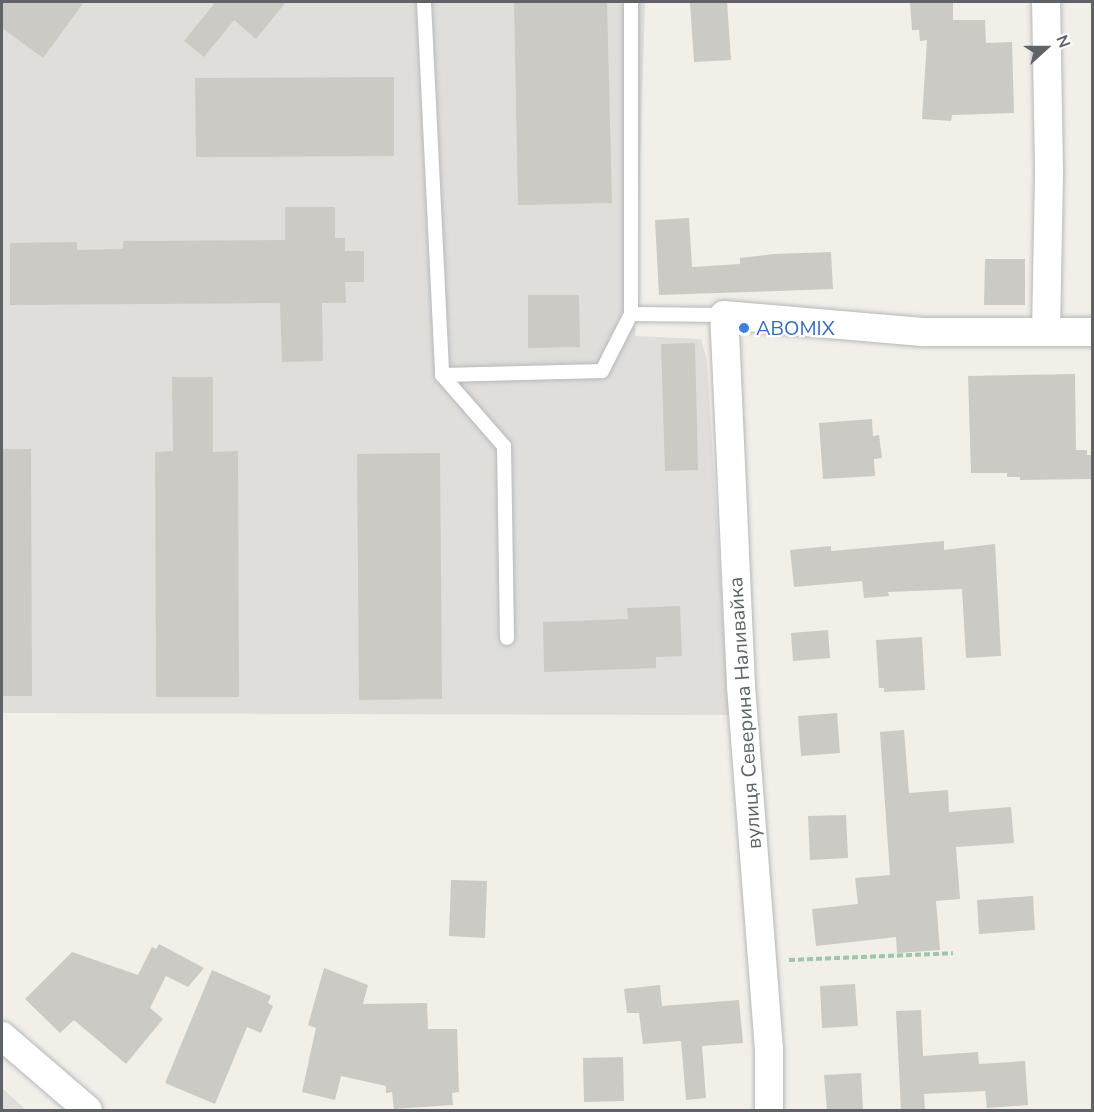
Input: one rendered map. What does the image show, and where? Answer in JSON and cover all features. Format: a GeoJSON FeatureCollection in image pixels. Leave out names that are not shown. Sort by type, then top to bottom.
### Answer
{"type":"FeatureCollection","features":[{"type":"Feature","properties":{"kind":"street"},"geometry":{"type":"LineString","coordinates":[[1046,2],[1049,169],[1046,332]]}},
{"type":"Feature","properties":{"kind":"street"},"geometry":{"type":"LineString","coordinates":[[724,315],[922,332],[1092,332]]}},
{"type":"Feature","properties":{"kind":"street","name":"вулиця Северина Наливайка"},"geometry":{"type":"LineString","coordinates":[[724,315],[741,685],[762,961],[769,1110]]}},
{"type":"Feature","properties":{"kind":"street"},"geometry":{"type":"LineString","coordinates":[[2,1036],[88,1110]]}},
{"type":"Feature","properties":{"kind":"lane"},"geometry":{"type":"LineString","coordinates":[[424,2],[442,375],[504,446],[507,638]]}},
{"type":"Feature","properties":{"kind":"lane"},"geometry":{"type":"LineString","coordinates":[[442,375],[602,371],[630,314],[631,2]]}},
{"type":"Feature","properties":{"kind":"lane"},"geometry":{"type":"LineString","coordinates":[[630,314],[724,315]]}},
{"type":"Feature","properties":{"kind":"path"},"geometry":{"type":"LineString","coordinates":[[762,961],[953,952]]}},
{"type":"Feature","properties":{"kind":"shaded area"},"geometry":{"type":"Polygon","coordinates":[[[2,2],[645,2],[635,336],[701,339],[707,361],[729,715],[2,713],[2,2]]]}},
{"type":"Feature","properties":{"kind":"shaded area"},"geometry":{"type":"Polygon","coordinates":[[[2,1088],[26,1110],[2,1110],[2,1088]]]}},
{"type":"Feature","properties":{"kind":"building"},"geometry":{"type":"Polygon","coordinates":[[[2,2],[84,2],[43,58],[2,28],[2,2]]]}},
{"type":"Feature","properties":{"kind":"building"},"geometry":{"type":"Polygon","coordinates":[[[211,2],[286,2],[256,39],[234,20],[204,57],[184,41],[214,4],[211,2]]]}},
{"type":"Feature","properties":{"kind":"building"},"geometry":{"type":"Polygon","coordinates":[[[514,2],[607,2],[612,203],[518,205],[514,2]]]}},
{"type":"Feature","properties":{"kind":"building"},"geometry":{"type":"Polygon","coordinates":[[[690,2],[727,2],[731,60],[694,62],[690,2]]]}},
{"type":"Feature","properties":{"kind":"building"},"geometry":{"type":"Polygon","coordinates":[[[910,2],[953,2],[953,20],[985,20],[986,43],[1012,42],[1014,113],[952,115],[951,121],[922,119],[927,40],[920,41],[919,30],[912,30],[910,2]]]}},
{"type":"Feature","properties":{"kind":"building"},"geometry":{"type":"Polygon","coordinates":[[[394,77],[394,156],[196,157],[195,78],[394,77]]]}},
{"type":"Feature","properties":{"kind":"building"},"geometry":{"type":"Polygon","coordinates":[[[285,207],[335,207],[335,238],[345,238],[345,251],[364,251],[364,282],[345,282],[346,303],[322,303],[323,361],[282,362],[280,303],[10,305],[10,243],[77,242],[77,250],[123,249],[123,241],[285,240],[285,207]]]}},
{"type":"Feature","properties":{"kind":"building"},"geometry":{"type":"Polygon","coordinates":[[[689,218],[692,267],[740,264],[740,258],[774,254],[831,252],[833,289],[659,295],[655,220],[689,218]]]}},
{"type":"Feature","properties":{"kind":"building"},"geometry":{"type":"Polygon","coordinates":[[[985,259],[1025,259],[1025,305],[984,305],[985,259]]]}},
{"type":"Feature","properties":{"kind":"building"},"geometry":{"type":"Polygon","coordinates":[[[528,295],[579,295],[580,347],[528,348],[528,295]]]}},
{"type":"Feature","properties":{"kind":"building"},"geometry":{"type":"Polygon","coordinates":[[[695,343],[698,470],[665,471],[661,344],[695,343]]]}},
{"type":"Feature","properties":{"kind":"building"},"geometry":{"type":"Polygon","coordinates":[[[1075,374],[1076,450],[1087,450],[1087,455],[1092,455],[1092,479],[1020,480],[1020,477],[1007,477],[1007,473],[971,473],[968,376],[1075,374]]]}},
{"type":"Feature","properties":{"kind":"building"},"geometry":{"type":"Polygon","coordinates":[[[172,377],[213,377],[213,452],[238,451],[239,697],[156,697],[155,452],[173,451],[172,377]]]}},
{"type":"Feature","properties":{"kind":"building"},"geometry":{"type":"Polygon","coordinates":[[[872,419],[873,436],[879,435],[882,458],[874,459],[875,476],[823,479],[819,423],[872,419]]]}},
{"type":"Feature","properties":{"kind":"building"},"geometry":{"type":"Polygon","coordinates":[[[2,449],[31,449],[32,696],[2,696],[2,449]]]}},
{"type":"Feature","properties":{"kind":"building"},"geometry":{"type":"Polygon","coordinates":[[[440,453],[442,699],[359,700],[357,454],[440,453]]]}},
{"type":"Feature","properties":{"kind":"building"},"geometry":{"type":"Polygon","coordinates":[[[944,541],[944,550],[995,544],[1001,656],[966,658],[962,589],[888,592],[889,596],[864,598],[862,581],[794,587],[790,550],[831,546],[831,551],[944,541]]]}},
{"type":"Feature","properties":{"kind":"building"},"geometry":{"type":"Polygon","coordinates":[[[680,606],[682,656],[656,657],[656,668],[544,672],[543,622],[628,619],[627,608],[680,606]]]}},
{"type":"Feature","properties":{"kind":"building"},"geometry":{"type":"Polygon","coordinates":[[[828,630],[830,658],[793,661],[791,633],[828,630]]]}},
{"type":"Feature","properties":{"kind":"building"},"geometry":{"type":"Polygon","coordinates":[[[922,637],[925,690],[884,692],[884,688],[879,688],[876,640],[922,637]]]}},
{"type":"Feature","properties":{"kind":"building"},"geometry":{"type":"Polygon","coordinates":[[[837,713],[840,753],[801,756],[798,716],[837,713]]]}},
{"type":"Feature","properties":{"kind":"building"},"geometry":{"type":"Polygon","coordinates":[[[904,730],[909,793],[948,790],[949,812],[1011,807],[1014,843],[956,847],[960,899],[936,901],[940,950],[897,953],[896,937],[816,946],[812,909],[858,904],[855,878],[890,875],[880,732],[904,730]]]}},
{"type":"Feature","properties":{"kind":"building"},"geometry":{"type":"Polygon","coordinates":[[[846,815],[848,858],[810,860],[808,816],[846,815]]]}},
{"type":"Feature","properties":{"kind":"building"},"geometry":{"type":"Polygon","coordinates":[[[451,880],[487,881],[485,938],[449,936],[451,880]]]}},
{"type":"Feature","properties":{"kind":"building"},"geometry":{"type":"Polygon","coordinates":[[[1033,896],[1035,930],[979,934],[977,900],[1033,896]]]}},
{"type":"Feature","properties":{"kind":"building"},"geometry":{"type":"Polygon","coordinates":[[[159,944],[204,968],[188,987],[166,976],[150,1008],[163,1019],[126,1064],[74,1020],[60,1033],[25,999],[72,952],[138,975],[152,947],[156,949],[159,944]]]}},
{"type":"Feature","properties":{"kind":"building"},"geometry":{"type":"Polygon","coordinates":[[[324,968],[368,985],[363,1004],[427,1003],[428,1029],[457,1029],[459,1092],[452,1093],[453,1105],[394,1109],[392,1092],[386,1093],[386,1086],[341,1076],[335,1100],[302,1092],[316,1028],[308,1025],[324,968]]]}},
{"type":"Feature","properties":{"kind":"building"},"geometry":{"type":"Polygon","coordinates":[[[212,970],[271,996],[268,1003],[273,1006],[261,1033],[247,1027],[215,1104],[165,1083],[212,970]]]}},
{"type":"Feature","properties":{"kind":"building"},"geometry":{"type":"Polygon","coordinates":[[[855,984],[858,1026],[822,1028],[820,986],[855,984]]]}},
{"type":"Feature","properties":{"kind":"building"},"geometry":{"type":"Polygon","coordinates":[[[660,985],[662,1006],[739,1000],[743,1043],[702,1046],[706,1098],[686,1100],[681,1041],[643,1044],[639,1013],[627,1013],[624,989],[660,985]]]}},
{"type":"Feature","properties":{"kind":"building"},"geometry":{"type":"Polygon","coordinates":[[[921,1010],[923,1056],[978,1052],[979,1064],[1025,1061],[1028,1105],[987,1108],[985,1091],[924,1094],[925,1110],[901,1110],[896,1011],[921,1010]]]}},
{"type":"Feature","properties":{"kind":"building"},"geometry":{"type":"Polygon","coordinates":[[[623,1057],[624,1101],[584,1102],[583,1058],[623,1057]]]}},
{"type":"Feature","properties":{"kind":"building"},"geometry":{"type":"Polygon","coordinates":[[[861,1073],[863,1110],[827,1110],[824,1075],[861,1073]]]}},
{"type":"Feature","properties":{"kind":"place","name":"ABOMIX"},"geometry":{"type":"Point","coordinates":[744,328]}}]}
